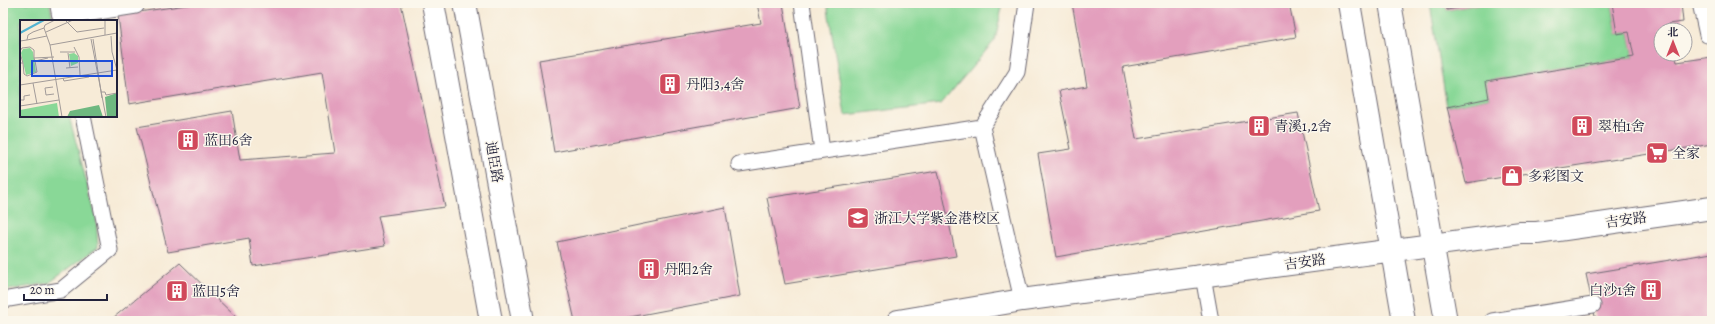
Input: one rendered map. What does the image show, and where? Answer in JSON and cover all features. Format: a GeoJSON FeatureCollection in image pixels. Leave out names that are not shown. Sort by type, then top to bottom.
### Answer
{"type":"FeatureCollection","features":[{"type":"Feature","properties":{"kind":"street"},"geometry":{"type":"LineString","coordinates":[[63,13],[134,3]]}},
{"type":"Feature","properties":{"kind":"street"},"geometry":{"type":"LineString","coordinates":[[433,3],[491,321]]}},
{"type":"Feature","properties":{"kind":"street","name":"迪臣路"},"geometry":{"type":"LineString","coordinates":[[465,3],[523,321]]}},
{"type":"Feature","properties":{"kind":"street"},"geometry":{"type":"LineString","coordinates":[[1349,3],[1404,321]]}},
{"type":"Feature","properties":{"kind":"street"},"geometry":{"type":"LineString","coordinates":[[1390,3],[1446,321]]}},
{"type":"Feature","properties":{"kind":"street","name":"吉安路"},"geometry":{"type":"LineString","coordinates":[[898,321],[1022,300],[1432,244],[1521,233],[1537,233],[1712,208]]}},
{"type":"Feature","properties":{"kind":"lane"},"geometry":{"type":"LineString","coordinates":[[802,3],[822,151]]}},
{"type":"Feature","properties":{"kind":"lane"},"geometry":{"type":"LineString","coordinates":[[1022,300],[982,127],[1017,72],[1027,3]]}},
{"type":"Feature","properties":{"kind":"lane"},"geometry":{"type":"LineString","coordinates":[[1700,3],[1707,35],[1712,34]]}},
{"type":"Feature","properties":{"kind":"lane"},"geometry":{"type":"LineString","coordinates":[[3,300],[61,290],[110,250],[82,117]]}},
{"type":"Feature","properties":{"kind":"lane"},"geometry":{"type":"LineString","coordinates":[[739,164],[982,127]]}},
{"type":"Feature","properties":{"kind":"lane"},"geometry":{"type":"LineString","coordinates":[[1203,276],[1211,321]]}},
{"type":"Feature","properties":{"kind":"lane"},"geometry":{"type":"LineString","coordinates":[[1492,321],[1593,306]]}},
{"type":"Feature","properties":{"kind":"green space"},"geometry":{"type":"Polygon","coordinates":[[[3,3],[50,3],[53,20],[20,20],[20,117],[69,117],[96,217],[98,247],[49,283],[3,291],[3,3]]]}},
{"type":"Feature","properties":{"kind":"green space"},"geometry":{"type":"Polygon","coordinates":[[[827,3],[1003,3],[995,40],[941,104],[845,115],[827,3]]]}},
{"type":"Feature","properties":{"kind":"green space"},"geometry":{"type":"Polygon","coordinates":[[[1445,3],[1447,10],[1484,3],[1612,3],[1617,34],[1629,32],[1634,57],[1487,81],[1489,98],[1447,107],[1430,4],[1445,3]]]}},
{"type":"Feature","properties":{"kind":"building","name":"蓝田6舍"},"geometry":{"type":"Polygon","coordinates":[[[200,3],[401,3],[445,207],[378,216],[385,246],[253,266],[249,238],[168,252],[137,127],[232,111],[240,160],[335,153],[322,72],[129,104],[118,15],[200,3]]]}},
{"type":"Feature","properties":{"kind":"building","name":"丹阳3,4舍"},"geometry":{"type":"Polygon","coordinates":[[[757,3],[783,3],[800,108],[554,152],[539,60],[761,23],[757,3]]]}},
{"type":"Feature","properties":{"kind":"building","name":"青溪1,2舍"},"geometry":{"type":"Polygon","coordinates":[[[1072,3],[1289,3],[1296,37],[1123,67],[1136,139],[1298,113],[1319,211],[1056,257],[1038,154],[1071,149],[1059,91],[1087,86],[1072,3]]]}},
{"type":"Feature","properties":{"kind":"building"},"geometry":{"type":"Polygon","coordinates":[[[1445,3],[1480,3],[1480,4],[1447,10],[1445,3]]]}},
{"type":"Feature","properties":{"kind":"building","name":"翠柏1舍"},"geometry":{"type":"Polygon","coordinates":[[[1612,3],[1681,3],[1683,22],[1653,22],[1653,62],[1693,62],[1693,60],[1712,57],[1712,144],[1466,183],[1447,107],[1489,98],[1486,81],[1634,57],[1629,32],[1617,34],[1612,3]]]}},
{"type":"Feature","properties":{"kind":"building"},"geometry":{"type":"Polygon","coordinates":[[[938,171],[956,256],[785,284],[767,198],[938,171]]]}},
{"type":"Feature","properties":{"kind":"building","name":"丹阳2舍"},"geometry":{"type":"Polygon","coordinates":[[[725,207],[740,296],[609,321],[575,321],[557,242],[725,207]]]}},
{"type":"Feature","properties":{"kind":"building","name":"白沙1舍"},"geometry":{"type":"Polygon","coordinates":[[[1712,253],[1712,321],[1596,321],[1586,274],[1712,253]]]}},
{"type":"Feature","properties":{"kind":"building","name":"蓝田5舍"},"geometry":{"type":"Polygon","coordinates":[[[180,263],[240,321],[100,321],[113,318],[180,263]]]}},
{"type":"Feature","properties":{"kind":"place","name":"丹阳3,4舍"},"geometry":{"type":"Point","coordinates":[670,84]}},
{"type":"Feature","properties":{"kind":"place","name":"青溪1,2舍"},"geometry":{"type":"Point","coordinates":[1259,126]}},
{"type":"Feature","properties":{"kind":"place","name":"翠柏1舍"},"geometry":{"type":"Point","coordinates":[1582,126]}},
{"type":"Feature","properties":{"kind":"place","name":"蓝田6舍"},"geometry":{"type":"Point","coordinates":[188,140]}},
{"type":"Feature","properties":{"kind":"place","name":"全家"},"geometry":{"type":"Point","coordinates":[1657,153]}},
{"type":"Feature","properties":{"kind":"place","name":"多彩图文"},"geometry":{"type":"Point","coordinates":[1512,176]}},
{"type":"Feature","properties":{"kind":"place","name":"浙江大学紫金港校区"},"geometry":{"type":"Point","coordinates":[858,218]}},
{"type":"Feature","properties":{"kind":"place","name":"丹阳2舍"},"geometry":{"type":"Point","coordinates":[649,269]}},
{"type":"Feature","properties":{"kind":"place","name":"白沙1舍"},"geometry":{"type":"Point","coordinates":[1651,290]}},
{"type":"Feature","properties":{"kind":"place","name":"蓝田5舍"},"geometry":{"type":"Point","coordinates":[177,291]}}]}
